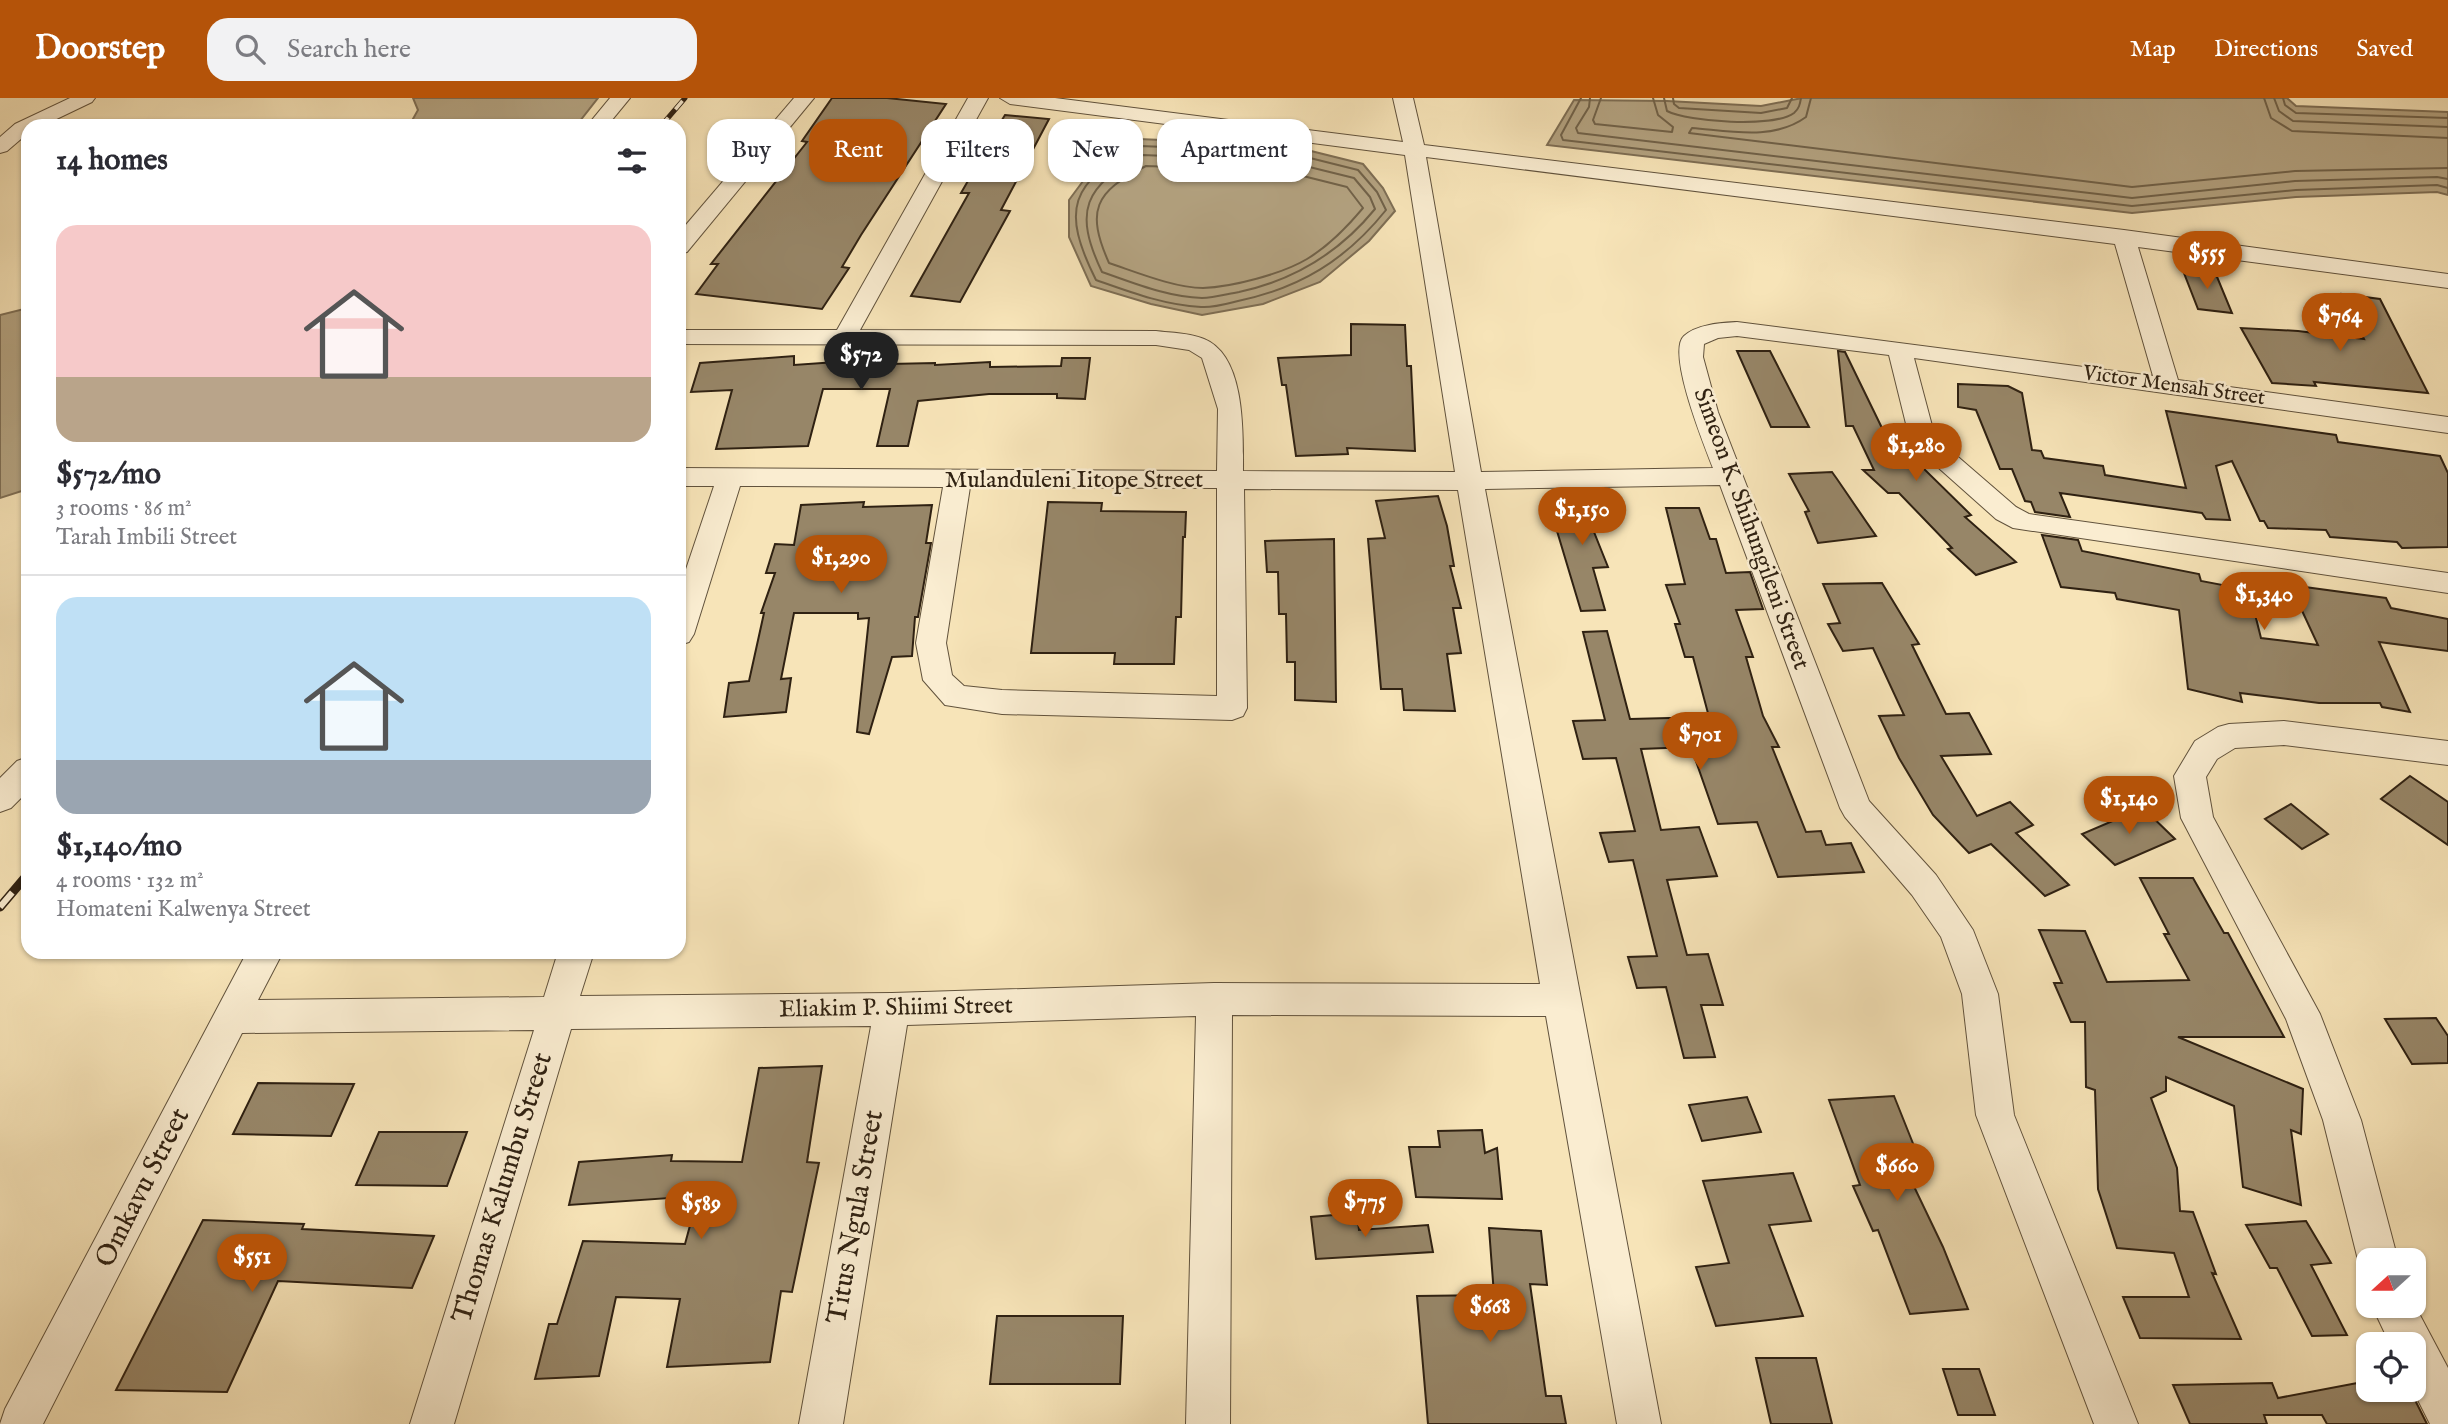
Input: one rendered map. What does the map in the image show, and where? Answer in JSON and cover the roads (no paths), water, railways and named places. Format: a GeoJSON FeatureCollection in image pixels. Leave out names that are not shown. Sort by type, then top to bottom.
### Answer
{"type":"FeatureCollection","features":[{"type":"Feature","properties":{"kind":"street"},"geometry":{"type":"LineString","coordinates":[[41,119],[86,98]]}},
{"type":"Feature","properties":{"kind":"street"},"geometry":{"type":"LineString","coordinates":[[603,119],[620,98]]}},
{"type":"Feature","properties":{"kind":"street"},"geometry":{"type":"LineString","coordinates":[[686,239],[804,98]]}},
{"type":"Feature","properties":{"kind":"street"},"geometry":{"type":"LineString","coordinates":[[844,338],[978,98]]}},
{"type":"Feature","properties":{"kind":"street"},"geometry":{"type":"LineString","coordinates":[[1010,98],[1415,152],[2124,237],[2448,281]]}},
{"type":"Feature","properties":{"kind":"street"},"geometry":{"type":"LineString","coordinates":[[1403,98],[1415,152],[1468,481],[1560,1000],[1639,1424]]}},
{"type":"Feature","properties":{"kind":"street"},"geometry":{"type":"LineString","coordinates":[[0,116],[21,127]]}},
{"type":"Feature","properties":{"kind":"street"},"geometry":{"type":"LineString","coordinates":[[0,147],[21,129]]}},
{"type":"Feature","properties":{"kind":"street"},"geometry":{"type":"LineString","coordinates":[[2124,237],[2167,384]]}},
{"type":"Feature","properties":{"kind":"street","name":"Simeon K. Shihungileni Street"},"geometry":{"type":"LineString","coordinates":[[1900,349],[1737,329],[1714,331],[1693,340],[1691,357],[1705,412],[1856,808],[1924,885],[1956,930],[1980,993],[1995,1115],[2116,1424]]}},
{"type":"Feature","properties":{"kind":"street"},"geometry":{"type":"LineString","coordinates":[[686,337],[1156,338],[1196,344],[1213,355],[1230,409],[1232,708],[1002,702],[956,697],[938,680],[931,643],[958,479]]}},
{"type":"Feature","properties":{"kind":"street"},"geometry":{"type":"LineString","coordinates":[[1900,349],[1923,440],[2006,513],[2023,522],[2448,583]]}},
{"type":"Feature","properties":{"kind":"street","name":"Victor Mensah Street"},"geometry":{"type":"LineString","coordinates":[[1900,349],[2448,425]]}},
{"type":"Feature","properties":{"kind":"street"},"geometry":{"type":"LineString","coordinates":[[686,612],[730,476]]}},
{"type":"Feature","properties":{"kind":"street","name":"Mulanduleni Iitope Street"},"geometry":{"type":"LineString","coordinates":[[686,477],[1468,481],[1730,476]]}},
{"type":"Feature","properties":{"kind":"street"},"geometry":{"type":"LineString","coordinates":[[2375,1248],[2342,1120],[2302,1014],[2197,818],[2190,776],[2206,750],[2229,736],[2284,733],[2448,753]]}},
{"type":"Feature","properties":{"kind":"street"},"geometry":{"type":"LineString","coordinates":[[0,799],[21,777]]}},
{"type":"Feature","properties":{"kind":"street","name":"Omkavu Street"},"geometry":{"type":"LineString","coordinates":[[20,1424],[261,959]]}},
{"type":"Feature","properties":{"kind":"street","name":"Thomas Kalumbu Street"},"geometry":{"type":"LineString","coordinates":[[432,1424],[574,959]]}},
{"type":"Feature","properties":{"kind":"street"},"geometry":{"type":"LineString","coordinates":[[1208,1424],[1214,999]]}},
{"type":"Feature","properties":{"kind":"street","name":"Eliakim P. Shiimi Street"},"geometry":{"type":"LineString","coordinates":[[232,1017],[892,1009],[1214,999],[1560,1000]]}},
{"type":"Feature","properties":{"kind":"street","name":"Titus Ngula Street"},"geometry":{"type":"LineString","coordinates":[[821,1424],[892,1009]]}},
{"type":"Feature","properties":{"kind":"street"},"geometry":{"type":"LineString","coordinates":[[2426,1370],[2448,1413]]}},
{"type":"Feature","properties":{"kind":"water"},"geometry":{"type":"Polygon","coordinates":[[[413,98],[598,98],[582,119],[413,119],[418,110],[413,98]]]}},
{"type":"Feature","properties":{"kind":"water"},"geometry":{"type":"Polygon","coordinates":[[[1802,98],[2287,98],[2296,106],[2448,112],[2448,195],[2437,192],[2296,197],[2132,213],[1547,145],[1574,100],[1761,106],[1802,98]]]}},
{"type":"Feature","properties":{"kind":"water"},"geometry":{"type":"Polygon","coordinates":[[[1143,139],[1157,140],[1157,182],[1312,182],[1312,151],[1363,164],[1383,188],[1395,211],[1369,241],[1320,282],[1263,304],[1202,315],[1151,304],[1091,286],[1069,237],[1069,200],[1082,182],[1143,182],[1143,139]]]}},
{"type":"Feature","properties":{"kind":"water"},"geometry":{"type":"Polygon","coordinates":[[[21,310],[21,491],[0,498],[0,315],[21,310]]]}},
{"type":"Feature","properties":{"kind":"railway"},"geometry":{"type":"LineString","coordinates":[[667,119],[685,98]]}},
{"type":"Feature","properties":{"kind":"railway"},"geometry":{"type":"LineString","coordinates":[[0,907],[21,882]]}}]}
